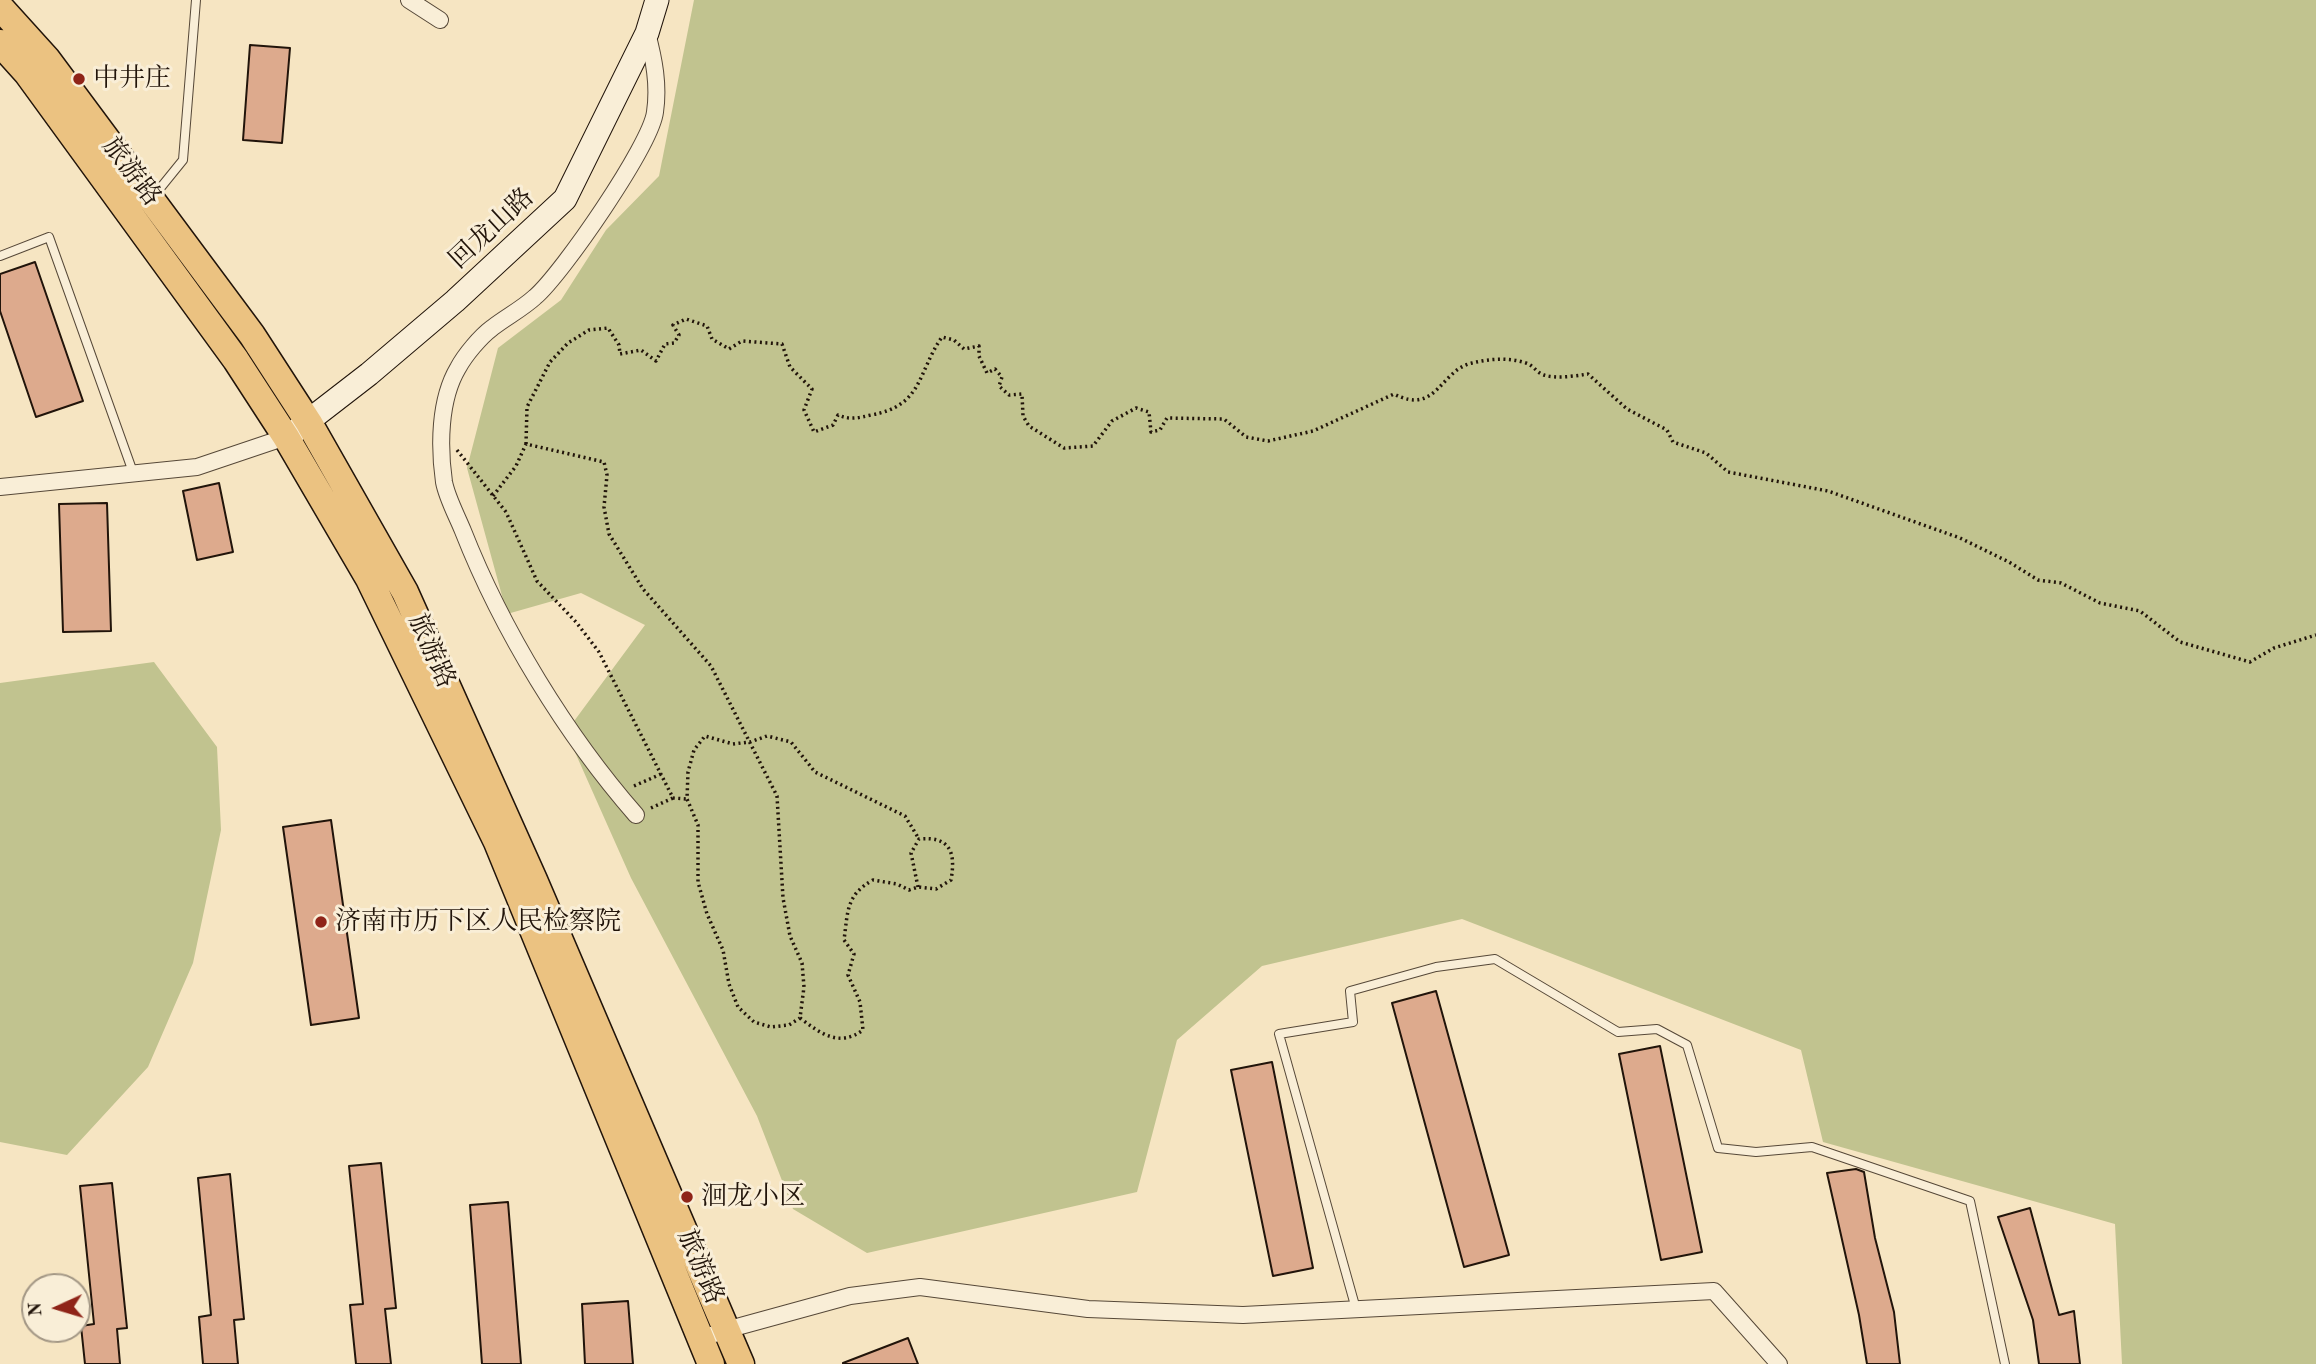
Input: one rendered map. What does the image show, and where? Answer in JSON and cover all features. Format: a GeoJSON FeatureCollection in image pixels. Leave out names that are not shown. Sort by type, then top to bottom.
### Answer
{"type":"FeatureCollection","features":[{"type":"Feature","properties":{"kind":"main road","name":"旅游路"},"geometry":{"type":"LineString","coordinates":[[0,7],[47,59],[252,335],[309,423],[405,592],[534,880],[741,1364]]}},
{"type":"Feature","properties":{"kind":"main road","name":"旅游路"},"geometry":{"type":"LineString","coordinates":[[0,43],[27,73],[236,360],[286,437],[369,579],[496,842],[711,1364]]}},
{"type":"Feature","properties":{"kind":"street"},"geometry":{"type":"LineString","coordinates":[[408,0],[440,20]]}},
{"type":"Feature","properties":{"kind":"street","name":"回龙山路"},"geometry":{"type":"LineString","coordinates":[[286,437],[309,423],[455,301],[565,199],[648,33],[657,0]]}},
{"type":"Feature","properties":{"kind":"street"},"geometry":{"type":"LineString","coordinates":[[636,815],[598,772],[526,660],[483,583],[444,484],[442,444],[444,407],[457,369],[488,330],[536,296],[581,241],[635,157],[655,114],[656,64],[648,33]]}},
{"type":"Feature","properties":{"kind":"street"},"geometry":{"type":"LineString","coordinates":[[0,487],[197,467],[286,437]]}},
{"type":"Feature","properties":{"kind":"street"},"geometry":{"type":"LineString","coordinates":[[700,1339],[850,1296],[920,1287],[1088,1309],[1243,1315],[1714,1291],[1779,1364]]}},
{"type":"Feature","properties":{"kind":"lane"},"geometry":{"type":"LineString","coordinates":[[151,199],[183,160],[196,0]]}},
{"type":"Feature","properties":{"kind":"lane"},"geometry":{"type":"LineString","coordinates":[[0,256],[49,237],[134,475]]}},
{"type":"Feature","properties":{"kind":"lane"},"geometry":{"type":"LineString","coordinates":[[1356,1309],[1279,1034],[1353,1022],[1350,991],[1436,967],[1495,959],[1618,1032],[1657,1029],[1687,1045],[1718,1148],[1756,1152],[1812,1147],[1970,1201],[2005,1364]]}},
{"type":"Feature","properties":{"kind":"path"},"geometry":{"type":"LineString","coordinates":[[493,496],[516,466],[526,444],[527,407],[550,362],[568,343],[590,330],[608,328],[620,345],[620,354],[641,350],[656,360],[664,344],[674,343],[679,335],[673,326],[686,319],[707,326],[712,339],[729,349],[742,341],[782,344],[790,367],[812,389],[804,410],[814,432],[833,425],[838,415],[848,420],[882,413],[905,403],[923,377],[932,351],[942,337],[954,340],[964,349],[979,346],[979,356],[987,373],[995,369],[1002,377],[999,386],[1009,395],[1022,394],[1023,416],[1029,426],[1064,448],[1093,446],[1112,421],[1136,408],[1149,412],[1151,432],[1160,430],[1167,418],[1224,419],[1246,437],[1268,441],[1313,431],[1394,394],[1407,401],[1433,395],[1460,365],[1492,358],[1527,363],[1543,374],[1569,377],[1588,374],[1627,409],[1667,430],[1673,442],[1706,453],[1728,472],[1828,491],[1961,538],[2010,562],[2038,580],[2061,583],[2100,603],[2140,611],[2180,642],[2250,662],[2274,649],[2316,635]]}},
{"type":"Feature","properties":{"kind":"path"},"geometry":{"type":"LineString","coordinates":[[442,444],[458,451],[506,512],[537,581],[576,622],[598,652],[673,797]]}},
{"type":"Feature","properties":{"kind":"path"},"geometry":{"type":"LineString","coordinates":[[526,444],[604,462],[607,475],[604,507],[609,534],[643,589],[711,666],[777,796],[783,898],[790,936],[802,963],[804,987],[800,1018]]}},
{"type":"Feature","properties":{"kind":"path"},"geometry":{"type":"LineString","coordinates":[[800,1018],[789,1025],[771,1027],[754,1022],[738,1007],[729,985],[723,950],[707,914],[698,882],[698,825],[687,799],[688,772],[694,750],[705,736],[733,744],[767,736],[791,742],[815,772],[905,816],[919,839]]}},
{"type":"Feature","properties":{"kind":"path"},"geometry":{"type":"LineString","coordinates":[[617,794],[661,774]]}},
{"type":"Feature","properties":{"kind":"path"},"geometry":{"type":"LineString","coordinates":[[636,815],[673,797],[687,799]]}},
{"type":"Feature","properties":{"kind":"path"},"geometry":{"type":"LineString","coordinates":[[800,1018],[825,1037],[853,1038],[863,1030],[860,1002],[848,975],[854,954],[844,940],[849,904],[858,888],[873,880],[897,884],[909,890],[918,887],[936,889],[951,880],[954,861],[946,845],[935,838],[919,839]]}},
{"type":"Feature","properties":{"kind":"path"},"geometry":{"type":"LineString","coordinates":[[918,887],[911,853],[919,839]]}},
{"type":"Feature","properties":{"kind":"green space"},"geometry":{"type":"Polygon","coordinates":[[[694,0],[2316,0],[2316,1364],[2122,1364],[2115,1224],[1823,1142],[1801,1050],[1462,919],[1262,966],[1177,1040],[1137,1192],[867,1253],[793,1209],[757,1116],[631,878],[566,732],[645,625],[581,593],[507,614],[467,468],[498,348],[561,300],[606,230],[659,176],[694,0]]]}},
{"type":"Feature","properties":{"kind":"green space"},"geometry":{"type":"Polygon","coordinates":[[[154,662],[217,747],[221,830],[193,963],[148,1067],[67,1155],[0,1142],[0,683],[154,662]]]}},
{"type":"Feature","properties":{"kind":"building"},"geometry":{"type":"Polygon","coordinates":[[[250,45],[290,48],[282,143],[243,140],[250,45]]]}},
{"type":"Feature","properties":{"kind":"building"},"geometry":{"type":"Polygon","coordinates":[[[35,262],[83,401],[36,417],[0,311],[0,274],[35,262]]]}},
{"type":"Feature","properties":{"kind":"building"},"geometry":{"type":"Polygon","coordinates":[[[219,483],[233,552],[197,560],[183,491],[219,483]]]}},
{"type":"Feature","properties":{"kind":"building"},"geometry":{"type":"Polygon","coordinates":[[[107,503],[111,631],[63,632],[59,504],[107,503]]]}},
{"type":"Feature","properties":{"kind":"building","name":"济南市历下区人民检察院"},"geometry":{"type":"Polygon","coordinates":[[[331,820],[359,1018],[311,1025],[283,827],[331,820]]]}},
{"type":"Feature","properties":{"kind":"building"},"geometry":{"type":"Polygon","coordinates":[[[1436,991],[1509,1255],[1464,1267],[1392,1003],[1436,991]]]}},
{"type":"Feature","properties":{"kind":"building"},"geometry":{"type":"Polygon","coordinates":[[[1660,1046],[1702,1252],[1661,1260],[1619,1054],[1660,1046]]]}},
{"type":"Feature","properties":{"kind":"building"},"geometry":{"type":"Polygon","coordinates":[[[1272,1062],[1313,1268],[1273,1276],[1231,1070],[1272,1062]]]}},
{"type":"Feature","properties":{"kind":"building"},"geometry":{"type":"Polygon","coordinates":[[[381,1163],[396,1308],[385,1309],[391,1364],[356,1364],[350,1305],[363,1304],[349,1166],[381,1163]]]}},
{"type":"Feature","properties":{"kind":"building"},"geometry":{"type":"Polygon","coordinates":[[[1856,1169],[1864,1172],[1875,1238],[1894,1312],[1900,1364],[1867,1364],[1859,1315],[1827,1173],[1856,1169]]]}},
{"type":"Feature","properties":{"kind":"building"},"geometry":{"type":"Polygon","coordinates":[[[230,1174],[244,1319],[234,1320],[238,1364],[203,1364],[199,1317],[211,1315],[198,1178],[230,1174]]]}},
{"type":"Feature","properties":{"kind":"building"},"geometry":{"type":"Polygon","coordinates":[[[112,1183],[127,1328],[117,1329],[120,1364],[85,1364],[83,1343],[91,1343],[91,1324],[94,1324],[91,1273],[89,1273],[80,1186],[112,1183]]]}},
{"type":"Feature","properties":{"kind":"building"},"geometry":{"type":"Polygon","coordinates":[[[508,1202],[521,1364],[482,1364],[470,1205],[508,1202]]]}},
{"type":"Feature","properties":{"kind":"building"},"geometry":{"type":"Polygon","coordinates":[[[2030,1208],[2059,1315],[2074,1311],[2080,1364],[2039,1364],[2033,1320],[1998,1217],[2030,1208]]]}},
{"type":"Feature","properties":{"kind":"building"},"geometry":{"type":"Polygon","coordinates":[[[628,1301],[633,1364],[585,1364],[582,1304],[628,1301]]]}},
{"type":"Feature","properties":{"kind":"building"},"geometry":{"type":"Polygon","coordinates":[[[908,1338],[918,1364],[843,1364],[843,1363],[908,1338]]]}},
{"type":"Feature","properties":{"kind":"place","name":"中井庄"},"geometry":{"type":"Point","coordinates":[79,79]}},
{"type":"Feature","properties":{"kind":"place","name":"济南市历下区人民检察院"},"geometry":{"type":"Point","coordinates":[321,922]}},
{"type":"Feature","properties":{"kind":"place","name":"洄龙小区"},"geometry":{"type":"Point","coordinates":[687,1197]}}]}
